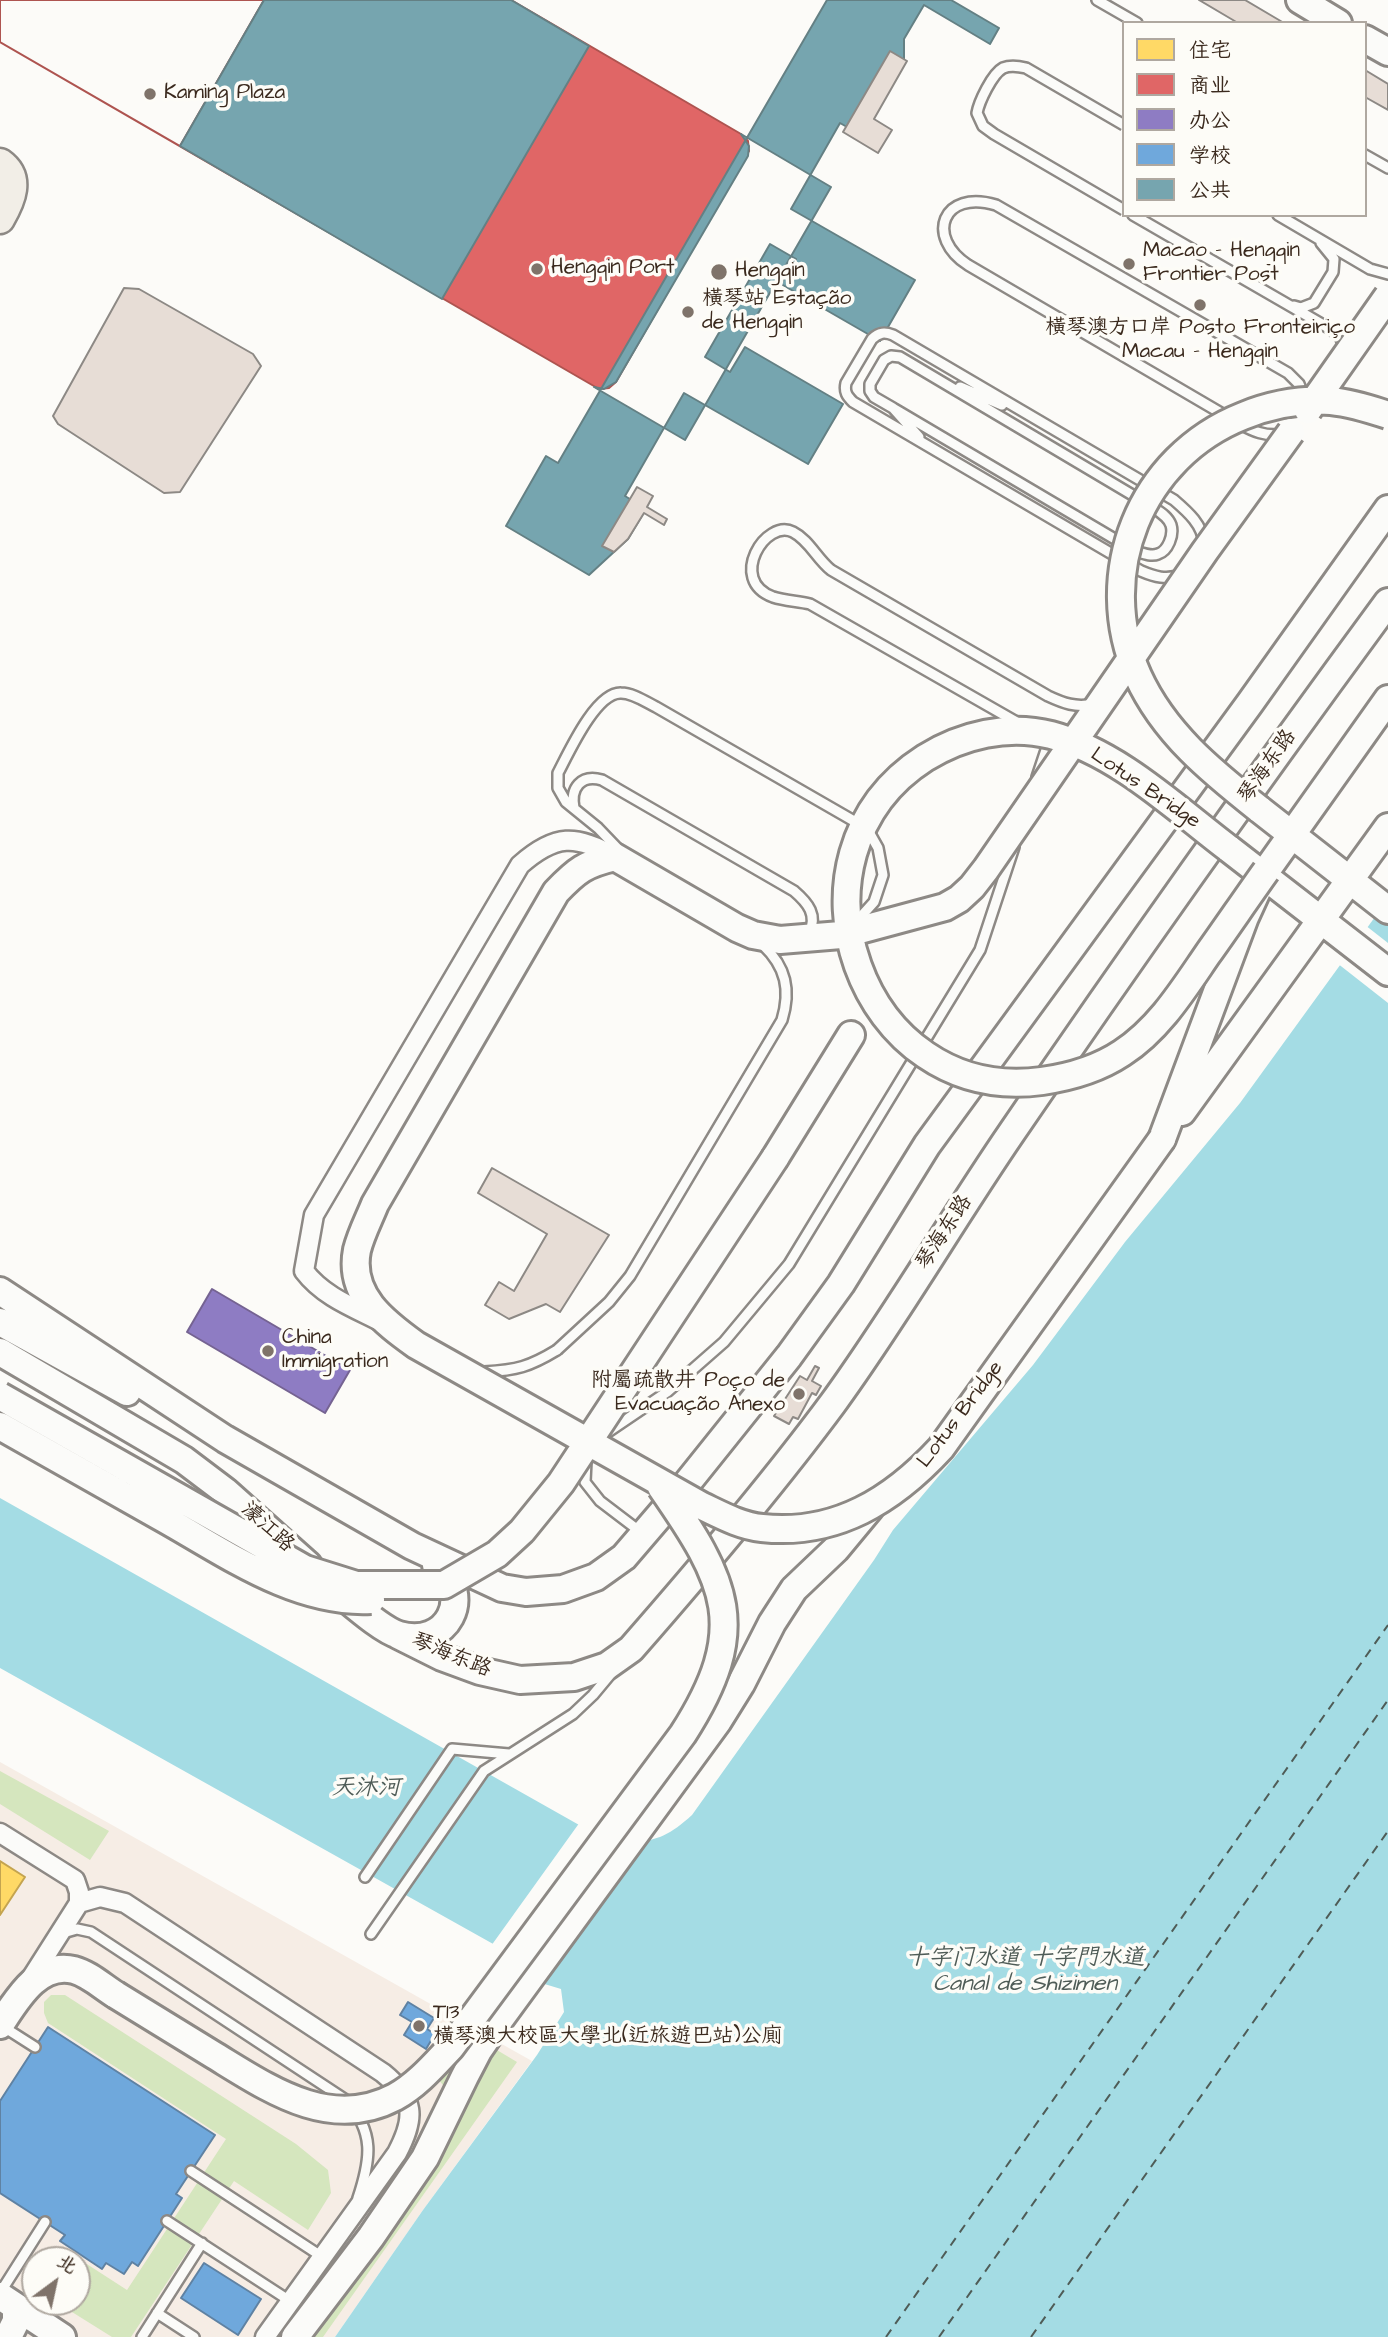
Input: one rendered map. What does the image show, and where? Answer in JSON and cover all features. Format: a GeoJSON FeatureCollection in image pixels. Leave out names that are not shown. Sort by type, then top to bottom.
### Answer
{"type":"FeatureCollection","features":[{"type":"Feature","properties":{"kind":"main road"},"geometry":{"type":"LineString","coordinates":[[1300,0],[1335,21]]}},
{"type":"Feature","properties":{"kind":"main road"},"geometry":{"type":"LineString","coordinates":[[1367,40],[1388,52]]}},
{"type":"Feature","properties":{"kind":"main road"},"geometry":{"type":"LineString","coordinates":[[0,163],[13,178],[13,192],[0,219]]}},
{"type":"Feature","properties":{"kind":"main road"},"geometry":{"type":"LineString","coordinates":[[624,862],[737,928],[768,939],[799,940],[841,935],[929,913],[959,899],[986,869],[1199,561],[1388,296]]}},
{"type":"Feature","properties":{"kind":"main road"},"geometry":{"type":"LineString","coordinates":[[1388,417],[1363,407],[1331,401],[1294,402],[1261,409],[1205,434],[1181,453],[1162,474],[1147,497],[1125,552],[1121,583],[1123,621],[1138,676],[1170,728],[1228,785],[1388,910]]}},
{"type":"Feature","properties":{"kind":"main road"},"geometry":{"type":"LineString","coordinates":[[0,1291],[225,1439],[412,1546],[502,1588],[526,1592],[563,1589],[596,1577],[624,1557],[684,1487],[796,1345],[841,1284],[927,1145],[1250,703],[1388,509]]}},
{"type":"Feature","properties":{"kind":"main road","name":"琴海东路"},"geometry":{"type":"LineString","coordinates":[[398,1635],[442,1657],[480,1671],[520,1680],[574,1677],[607,1666],[631,1649],[759,1499],[834,1401],[880,1335],[1009,1135],[1101,1002],[1388,602]]}},
{"type":"Feature","properties":{"kind":"main road","name":"Lotus Bridge"},"geometry":{"type":"LineString","coordinates":[[1388,699],[1266,871],[1258,881],[1184,990],[1162,1017],[1123,1053],[1099,1066],[1056,1079],[1020,1084],[992,1083],[960,1074],[921,1051],[881,1012],[867,989],[848,932],[846,905],[856,844],[875,806],[892,784],[913,766],[955,741],[985,733],[1011,731],[1049,735],[1084,747],[1155,792],[1260,872],[1270,881],[1388,972]]}},
{"type":"Feature","properties":{"kind":"main road","name":"Lotus Bridge"},"geometry":{"type":"LineString","coordinates":[[624,862],[591,863],[572,875],[556,892],[375,1204],[357,1252],[360,1284],[369,1304],[388,1325],[416,1345],[711,1511],[730,1520],[761,1528],[819,1526],[870,1508],[917,1474],[941,1448],[1388,827]]}},
{"type":"Feature","properties":{"kind":"main road","name":"Lotus Bridge"},"geometry":{"type":"LineString","coordinates":[[1162,1139],[1245,917],[1266,871]]}},
{"type":"Feature","properties":{"kind":"main road"},"geometry":{"type":"LineString","coordinates":[[0,1426],[291,1587],[349,1601],[388,1600],[444,1585],[497,1554],[522,1531],[561,1483],[775,1158],[851,1035]]}},
{"type":"Feature","properties":{"kind":"main road","name":"濠江路"},"geometry":{"type":"LineString","coordinates":[[0,1322],[10,1348],[184,1460],[225,1491],[332,1587],[398,1635]]}},
{"type":"Feature","properties":{"kind":"main road"},"geometry":{"type":"LineString","coordinates":[[10,1348],[147,1402],[225,1439]]}},
{"type":"Feature","properties":{"kind":"main road"},"geometry":{"type":"LineString","coordinates":[[0,1396],[305,1569],[356,1585],[444,1585]]}},
{"type":"Feature","properties":{"kind":"main road"},"geometry":{"type":"LineString","coordinates":[[0,2025],[22,1992],[42,1976],[63,1969],[75,1970],[268,2088],[304,2104],[328,2109],[355,2110],[396,2096],[427,2073],[451,2047],[683,1734],[711,1684],[724,1626],[723,1604],[716,1577],[703,1551],[656,1480]]}},
{"type":"Feature","properties":{"kind":"main road"},"geometry":{"type":"LineString","coordinates":[[295,2337],[372,2237],[425,2158],[469,2068],[500,2019],[729,1705],[772,1623],[794,1589],[836,1549],[870,1508]]}},
{"type":"Feature","properties":{"kind":"main road"},"geometry":{"type":"LineString","coordinates":[[398,1635],[425,1637],[440,1631],[454,1608],[455,1589],[443,1571],[412,1546]]}},
{"type":"Feature","properties":{"kind":"main road"},"geometry":{"type":"LineString","coordinates":[[5,2299],[16,2321],[8,2337]]}},
{"type":"Feature","properties":{"kind":"main road"},"geometry":{"type":"LineString","coordinates":[[5,2299],[62,2337]]}},
{"type":"Feature","properties":{"kind":"street"},"geometry":{"type":"LineString","coordinates":[[388,1325],[324,1292],[304,1271],[314,1215],[520,865],[533,853],[550,843],[564,839],[595,845],[624,862]]}},
{"type":"Feature","properties":{"kind":"street"},"geometry":{"type":"LineString","coordinates":[[0,1833],[75,1880],[125,1903],[383,2073],[404,2094],[410,2112],[407,2133],[385,2171],[352,2213],[265,2337]]}},
{"type":"Feature","properties":{"kind":"street"},"geometry":{"type":"LineString","coordinates":[[22,1992],[79,1903],[75,1880]]}},
{"type":"Feature","properties":{"kind":"street"},"geometry":{"type":"LineString","coordinates":[[79,1903],[100,1898],[125,1903]]}},
{"type":"Feature","properties":{"kind":"lane"},"geometry":{"type":"LineString","coordinates":[[1097,0],[1134,21]]}},
{"type":"Feature","properties":{"kind":"lane"},"geometry":{"type":"LineString","coordinates":[[1122,124],[1026,68],[1015,66],[1005,67],[998,72],[979,104],[977,113],[983,126],[994,134],[1122,209]]}},
{"type":"Feature","properties":{"kind":"lane"},"geometry":{"type":"LineString","coordinates":[[1367,156],[1388,168]]}},
{"type":"Feature","properties":{"kind":"lane"},"geometry":{"type":"LineString","coordinates":[[1291,432],[1269,436],[1238,424],[958,259],[945,239],[946,218],[958,204],[969,201],[996,205],[1288,373],[1299,384],[1308,410]]}},
{"type":"Feature","properties":{"kind":"lane"},"geometry":{"type":"LineString","coordinates":[[1136,217],[1332,330],[1345,345],[1347,355]]}},
{"type":"Feature","properties":{"kind":"lane"},"geometry":{"type":"LineString","coordinates":[[1281,217],[1370,269],[1388,274]]}},
{"type":"Feature","properties":{"kind":"lane"},"geometry":{"type":"LineString","coordinates":[[1286,304],[1301,308],[1314,303],[1333,272],[1334,259],[1315,237]]}},
{"type":"Feature","properties":{"kind":"lane"},"geometry":{"type":"LineString","coordinates":[[886,332],[893,335],[1174,500],[1198,524],[1204,537],[1199,561],[1167,578],[1141,571],[925,445],[847,396],[846,383],[872,339],[878,334],[886,332]]}},
{"type":"Feature","properties":{"kind":"lane"},"geometry":{"type":"LineString","coordinates":[[891,356],[900,357],[1151,506],[1171,524],[1172,536],[1158,555],[1135,551],[893,408],[874,397],[870,391],[870,384],[884,360],[891,356]]}},
{"type":"Feature","properties":{"kind":"lane"},"geometry":{"type":"LineString","coordinates":[[926,372],[1038,421]]}},
{"type":"Feature","properties":{"kind":"lane"},"geometry":{"type":"LineString","coordinates":[[1346,394],[1388,417]]}},
{"type":"Feature","properties":{"kind":"lane"},"geometry":{"type":"LineString","coordinates":[[893,408],[925,445]]}},
{"type":"Feature","properties":{"kind":"lane"},"geometry":{"type":"LineString","coordinates":[[1052,774],[1050,750],[1028,729],[810,604],[772,597],[760,589],[753,582],[750,570],[752,561],[766,538],[779,530],[790,530],[803,538],[821,562],[831,570],[1048,696],[1076,706],[1104,698]]}},
{"type":"Feature","properties":{"kind":"lane"},"geometry":{"type":"LineString","coordinates":[[624,862],[605,835],[575,810],[558,788],[558,773],[593,712],[605,698],[620,692],[640,698],[869,832],[878,848],[883,875],[880,889],[864,916],[841,935]]}},
{"type":"Feature","properties":{"kind":"lane"},"geometry":{"type":"LineString","coordinates":[[643,1534],[600,1501],[585,1482],[586,1455],[596,1440],[667,1392],[724,1342],[789,1264],[980,950],[1047,747]]}},
{"type":"Feature","properties":{"kind":"lane"},"geometry":{"type":"LineString","coordinates":[[575,810],[573,792],[578,784],[586,778],[602,780],[770,877],[794,891],[810,908],[813,923],[811,931],[806,938],[799,940]]}},
{"type":"Feature","properties":{"kind":"lane"},"geometry":{"type":"LineString","coordinates":[[484,1372],[515,1370],[557,1350],[594,1317],[630,1276],[782,1020],[787,990],[784,973],[772,954],[737,928]]}},
{"type":"Feature","properties":{"kind":"lane"},"geometry":{"type":"LineString","coordinates":[[371,1934],[484,1771],[573,1714],[593,1695],[631,1649]]}},
{"type":"Feature","properties":{"kind":"lane"},"geometry":{"type":"LineString","coordinates":[[365,1877],[452,1749],[509,1754]]}},
{"type":"Feature","properties":{"kind":"lane"},"geometry":{"type":"LineString","coordinates":[[58,1936],[66,1930],[91,1932],[346,2100],[359,2115],[366,2133],[369,2153],[367,2171],[352,2213]]}},
{"type":"Feature","properties":{"kind":"lane"},"geometry":{"type":"LineString","coordinates":[[0,2025],[35,2047]]}},
{"type":"Feature","properties":{"kind":"lane"},"geometry":{"type":"LineString","coordinates":[[191,2171],[321,2256]]}},
{"type":"Feature","properties":{"kind":"lane"},"geometry":{"type":"LineString","coordinates":[[167,2221],[290,2301]]}},
{"type":"Feature","properties":{"kind":"lane"},"geometry":{"type":"LineString","coordinates":[[5,2299],[45,2222]]}},
{"type":"Feature","properties":{"kind":"lane"},"geometry":{"type":"LineString","coordinates":[[142,2337],[202,2243]]}},
{"type":"Feature","properties":{"kind":"lane"},"geometry":{"type":"LineString","coordinates":[[157,2313],[194,2337]]}},
{"type":"Feature","properties":{"kind":"shaded area"},"geometry":{"type":"Polygon","coordinates":[[[0,1762],[532,2061],[423,2210],[335,2337],[0,2337],[0,1762]]]}},
{"type":"Feature","properties":{"kind":"green space"},"geometry":{"type":"Polygon","coordinates":[[[0,1771],[109,1831],[90,1860],[0,1804],[0,1771]]]}},
{"type":"Feature","properties":{"kind":"green space"},"geometry":{"type":"Polygon","coordinates":[[[51,1995],[65,1995],[296,2144],[328,2170],[331,2193],[308,2230],[234,2181],[131,2337],[112,2337],[78,2316],[91,2316],[91,2267],[127,2290],[226,2139],[48,2023],[44,2002],[51,1995]]]}},
{"type":"Feature","properties":{"kind":"green space"},"geometry":{"type":"Polygon","coordinates":[[[460,2028],[517,2062],[323,2337],[305,2337],[426,2162],[447,2090],[433,2073],[460,2028]]]}},
{"type":"Feature","properties":{"kind":"water","name":"十字门水道 十字門水道 Canal de Shizimen"},"geometry":{"type":"Polygon","coordinates":[[[1388,899],[1388,2337],[335,2337],[423,2210],[537,2055],[564,2012],[561,1989],[528,1979],[520,1959],[0,1668],[0,1498],[588,1830],[631,1841],[655,1839],[679,1826],[692,1815],[893,1530],[1033,1365],[1125,1242],[1240,1103],[1388,899]]]}},
{"type":"Feature","properties":{"kind":"pier"},"geometry":{"type":"Polygon","coordinates":[[[1365,925],[1388,943],[1388,1003],[1337,963],[1365,925]]]}},
{"type":"Feature","properties":{"kind":"pier"},"geometry":{"type":"Polygon","coordinates":[[[580,1822],[609,1835],[517,1961],[491,1946],[580,1822]]]}},
{"type":"Feature","properties":{"kind":"building: 住宅"},"geometry":{"type":"Polygon","coordinates":[[[0,1861],[25,1877],[0,1915],[0,1861]]]}},
{"type":"Feature","properties":{"kind":"building: 商业","name":"Hengqin Port"},"geometry":{"type":"Polygon","coordinates":[[[0,0],[511,0],[741,134],[748,141],[749,151],[616,382],[609,388],[599,389],[0,42],[0,0]]]}},
{"type":"Feature","properties":{"kind":"building: 商业","name":"Kaming Plaza"},"geometry":{"type":"Polygon","coordinates":[[[0,0],[264,0],[180,146],[0,42],[0,0]]]}},
{"type":"Feature","properties":{"kind":"building: 办公","name":"China Immigration"},"geometry":{"type":"Polygon","coordinates":[[[212,1289],[350,1370],[325,1413],[187,1332],[212,1289]]]}},
{"type":"Feature","properties":{"kind":"building: 学校","name":"T13 橫琴澳大校區大學北(近旅遊巴站)公廁"},"geometry":{"type":"Polygon","coordinates":[[[408,2002],[434,2018],[427,2029],[435,2034],[426,2049],[404,2035],[412,2022],[400,2015],[408,2002]]]}},
{"type":"Feature","properties":{"kind":"building: 学校"},"geometry":{"type":"Polygon","coordinates":[[[48,2027],[215,2135],[176,2194],[182,2198],[138,2266],[132,2262],[124,2274],[106,2263],[102,2269],[91,2262],[91,2246],[68,2246],[60,2241],[65,2235],[0,2193],[0,2101],[48,2027]]]}},
{"type":"Feature","properties":{"kind":"building: 学校"},"geometry":{"type":"Polygon","coordinates":[[[204,2263],[261,2299],[238,2335],[181,2298],[204,2263]]]}},
{"type":"Feature","properties":{"kind":"building: 公共"},"geometry":{"type":"Polygon","coordinates":[[[264,0],[511,0],[589,46],[442,299],[180,146],[264,0]]]}},
{"type":"Feature","properties":{"kind":"building: 公共","name":"橫琴站 Estação de Hengqin"},"geometry":{"type":"Polygon","coordinates":[[[827,0],[951,0],[999,28],[990,44],[924,5],[904,39],[904,64],[872,120],[876,122],[866,138],[840,123],[791,209],[915,280],[880,341],[781,284],[796,259],[770,244],[705,357],[730,372],[745,347],[843,404],[808,464],[684,393],[625,496],[646,509],[628,539],[589,575],[506,526],[546,456],[558,463],[827,0]]]}},
{"type":"Feature","properties":{"kind":"building: 公共"},"geometry":{"type":"Polygon","coordinates":[[[741,134],[831,187],[685,440],[594,387],[604,389],[616,382],[748,156],[749,146],[741,134]]]}},
{"type":"Feature","properties":{"kind":"building: 其他"},"geometry":{"type":"Polygon","coordinates":[[[1199,0],[1245,0],[1281,21],[1235,21],[1199,0]]]}},
{"type":"Feature","properties":{"kind":"building: 其他"},"geometry":{"type":"Polygon","coordinates":[[[890,51],[907,61],[874,119],[892,130],[878,153],[843,132],[890,51]]]}},
{"type":"Feature","properties":{"kind":"building: 其他"},"geometry":{"type":"Polygon","coordinates":[[[1367,71],[1388,84],[1388,110],[1367,98],[1367,71]]]}},
{"type":"Feature","properties":{"kind":"building: 其他"},"geometry":{"type":"Polygon","coordinates":[[[124,288],[139,289],[253,354],[261,366],[180,492],[164,493],[58,424],[53,416],[124,288]]]}},
{"type":"Feature","properties":{"kind":"building: 其他"},"geometry":{"type":"Polygon","coordinates":[[[637,487],[653,496],[647,507],[667,519],[664,525],[644,513],[628,539],[614,552],[602,546],[637,487]]]}},
{"type":"Feature","properties":{"kind":"building: 其他"},"geometry":{"type":"Polygon","coordinates":[[[492,1168],[609,1235],[560,1312],[546,1304],[509,1319],[485,1305],[499,1282],[514,1291],[547,1234],[478,1193],[492,1168]]]}},
{"type":"Feature","properties":{"kind":"building: 其他","name":"附屬疏散井 Poço de Evacuação Anexo"},"geometry":{"type":"Polygon","coordinates":[[[815,1366],[819,1368],[812,1381],[821,1386],[816,1395],[812,1393],[798,1419],[793,1417],[789,1424],[774,1416],[800,1376],[807,1380],[815,1366]]]}},
{"type":"Feature","properties":{"kind":"ferry route"},"geometry":{"type":"LineString","coordinates":[[886,2337],[1388,1625]]}},
{"type":"Feature","properties":{"kind":"ferry route"},"geometry":{"type":"LineString","coordinates":[[939,2337],[1388,1700]]}},
{"type":"Feature","properties":{"kind":"ferry route"},"geometry":{"type":"LineString","coordinates":[[1031,2337],[1388,1831]]}},
{"type":"Feature","properties":{"kind":"place","name":"Kaming Plaza"},"geometry":{"type":"Point","coordinates":[150,94]}},
{"type":"Feature","properties":{"kind":"place","name":"Macao - Hengqin Frontier Post"},"geometry":{"type":"Point","coordinates":[1129,264]}},
{"type":"Feature","properties":{"kind":"place","name":"Hengqin Port"},"geometry":{"type":"Point","coordinates":[537,269]}},
{"type":"Feature","properties":{"kind":"place","name":"Hengqin"},"geometry":{"type":"Point","coordinates":[719,272]}},
{"type":"Feature","properties":{"kind":"place","name":"橫琴澳方口岸 Posto Fronteiriço Macau - Hengqin"},"geometry":{"type":"Point","coordinates":[1200,305]}},
{"type":"Feature","properties":{"kind":"place","name":"橫琴站 Estação de Hengqin"},"geometry":{"type":"Point","coordinates":[688,312]}},
{"type":"Feature","properties":{"kind":"place","name":"China Immigration"},"geometry":{"type":"Point","coordinates":[268,1351]}},
{"type":"Feature","properties":{"kind":"place","name":"附屬疏散井 Poço de Evacuação Anexo"},"geometry":{"type":"Point","coordinates":[799,1394]}},
{"type":"Feature","properties":{"kind":"place","name":"T13 橫琴澳大校區大學北(近旅遊巴站)公廁"},"geometry":{"type":"Point","coordinates":[419,2026]}},
{"type":"Feature","properties":{"kind":"water label","name":"天沐河"},"geometry":{"type":"Point","coordinates":[366,1789]}}]}
